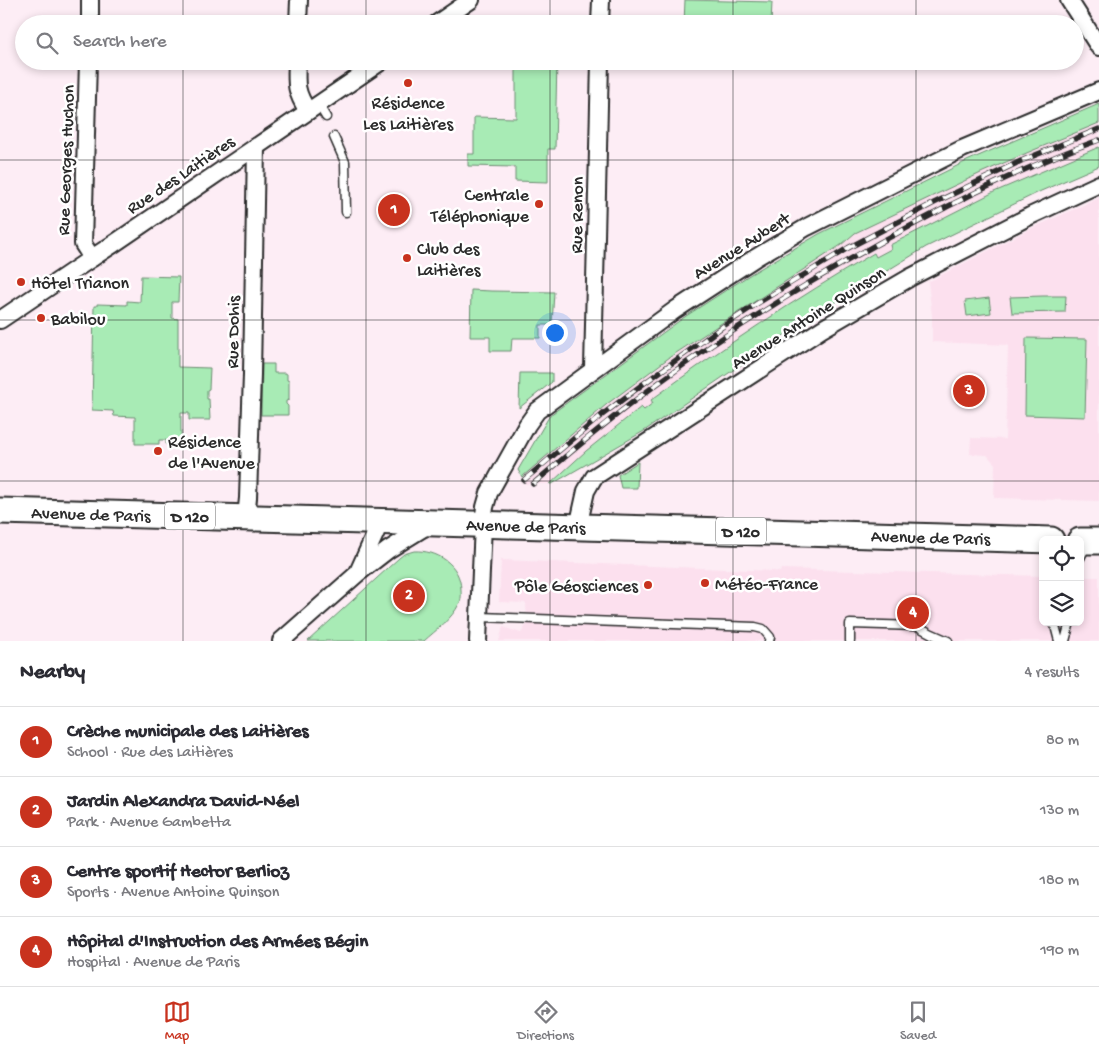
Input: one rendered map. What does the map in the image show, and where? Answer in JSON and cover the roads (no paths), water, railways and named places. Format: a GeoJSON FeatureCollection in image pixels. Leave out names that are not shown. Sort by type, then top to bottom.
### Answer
{"type":"FeatureCollection","features":[{"type":"Feature","properties":{"kind":"main road","name":"Avenue de Paris"},"geometry":{"type":"LineString","coordinates":[[0,511],[381,521],[483,528],[578,527],[1039,542]]}},
{"type":"Feature","properties":{"kind":"street"},"geometry":{"type":"LineString","coordinates":[[90,0],[90,15]]}},
{"type":"Feature","properties":{"kind":"street"},"geometry":{"type":"LineString","coordinates":[[298,15],[299,0]]}},
{"type":"Feature","properties":{"kind":"street"},"geometry":{"type":"LineString","coordinates":[[449,15],[471,0]]}},
{"type":"Feature","properties":{"kind":"street"},"geometry":{"type":"LineString","coordinates":[[600,15],[601,0]]}},
{"type":"Feature","properties":{"kind":"street"},"geometry":{"type":"LineString","coordinates":[[1069,0],[1079,15]]}},
{"type":"Feature","properties":{"kind":"street"},"geometry":{"type":"LineString","coordinates":[[1084,24],[1099,47]]}},
{"type":"Feature","properties":{"kind":"street","name":"Rue Georges Huchon"},"geometry":{"type":"LineString","coordinates":[[88,70],[82,244],[92,258]]}},
{"type":"Feature","properties":{"kind":"street"},"geometry":{"type":"LineString","coordinates":[[297,70],[296,83],[300,100],[317,111]]}},
{"type":"Feature","properties":{"kind":"street","name":"Rue des Laitières"},"geometry":{"type":"LineString","coordinates":[[0,320],[256,147],[317,111],[370,70]]}},
{"type":"Feature","properties":{"kind":"street","name":"Rue Renon"},"geometry":{"type":"LineString","coordinates":[[594,369],[600,70]]}},
{"type":"Feature","properties":{"kind":"street","name":"Avenue Aubert"},"geometry":{"type":"LineString","coordinates":[[478,641],[483,528],[488,493],[537,411],[707,288],[807,227],[962,149],[1099,91]]}},
{"type":"Feature","properties":{"kind":"street","name":"Rue Dohis"},"geometry":{"type":"LineString","coordinates":[[246,518],[252,374],[256,147]]}},
{"type":"Feature","properties":{"kind":"street","name":"Avenue Antoine Quinson"},"geometry":{"type":"LineString","coordinates":[[578,527],[586,491],[594,477],[607,468],[822,329],[911,277],[1030,216],[1099,184]]}},
{"type":"Feature","properties":{"kind":"street"},"geometry":{"type":"LineString","coordinates":[[357,574],[381,521]]}},
{"type":"Feature","properties":{"kind":"street"},"geometry":{"type":"LineString","coordinates":[[281,641],[357,574],[388,550],[431,523]]}},
{"type":"Feature","properties":{"kind":"lane"},"geometry":{"type":"LineString","coordinates":[[334,137],[345,162],[346,212]]}},
{"type":"Feature","properties":{"kind":"lane"},"geometry":{"type":"LineString","coordinates":[[479,617],[755,627],[763,629],[770,637],[770,641]]}},
{"type":"Feature","properties":{"kind":"lane"},"geometry":{"type":"LineString","coordinates":[[850,641],[850,624],[917,626],[948,641]]}},
{"type":"Feature","properties":{"kind":"lane"},"geometry":{"type":"LineString","coordinates":[[1055,626],[1059,641]]}},
{"type":"Feature","properties":{"kind":"lane"},"geometry":{"type":"LineString","coordinates":[[1064,641],[1069,626]]}},
{"type":"Feature","properties":{"kind":"railway"},"geometry":{"type":"LineString","coordinates":[[524,480],[602,415],[643,384],[722,327],[802,276],[848,248],[934,203],[1021,161],[1099,129]]}},
{"type":"Feature","properties":{"kind":"railway"},"geometry":{"type":"LineString","coordinates":[[533,484],[641,396],[688,361],[752,318],[886,239],[964,198],[1030,167],[1099,140]]}},
{"type":"Feature","properties":{"kind":"place","name":"Résidence Les Laitières"},"geometry":{"type":"Point","coordinates":[408,83]}},
{"type":"Feature","properties":{"kind":"place","name":"Centrale Téléphonique"},"geometry":{"type":"Point","coordinates":[539,204]}},
{"type":"Feature","properties":{"kind":"place","name":"Crèche municipale des Laitières"},"geometry":{"type":"Point","coordinates":[394,210]}},
{"type":"Feature","properties":{"kind":"place","name":"Club des Laitières"},"geometry":{"type":"Point","coordinates":[407,258]}},
{"type":"Feature","properties":{"kind":"place","name":"Hôtel Trianon"},"geometry":{"type":"Point","coordinates":[21,282]}},
{"type":"Feature","properties":{"kind":"place","name":"Babilou"},"geometry":{"type":"Point","coordinates":[41,318]}},
{"type":"Feature","properties":{"kind":"place","name":"Centre sportif Hector Berlioz"},"geometry":{"type":"Point","coordinates":[969,391]}},
{"type":"Feature","properties":{"kind":"place","name":"Résidence de l'Avenue"},"geometry":{"type":"Point","coordinates":[158,451]}},
{"type":"Feature","properties":{"kind":"place","name":"Météo-France"},"geometry":{"type":"Point","coordinates":[705,583]}},
{"type":"Feature","properties":{"kind":"place","name":"Pôle Géosciences"},"geometry":{"type":"Point","coordinates":[648,585]}},
{"type":"Feature","properties":{"kind":"place","name":"Jardin Alexandra David-Néel"},"geometry":{"type":"Point","coordinates":[409,596]}},
{"type":"Feature","properties":{"kind":"place","name":"Hôpital d'Instruction des Armées Bégin"},"geometry":{"type":"Point","coordinates":[913,613]}}]}
